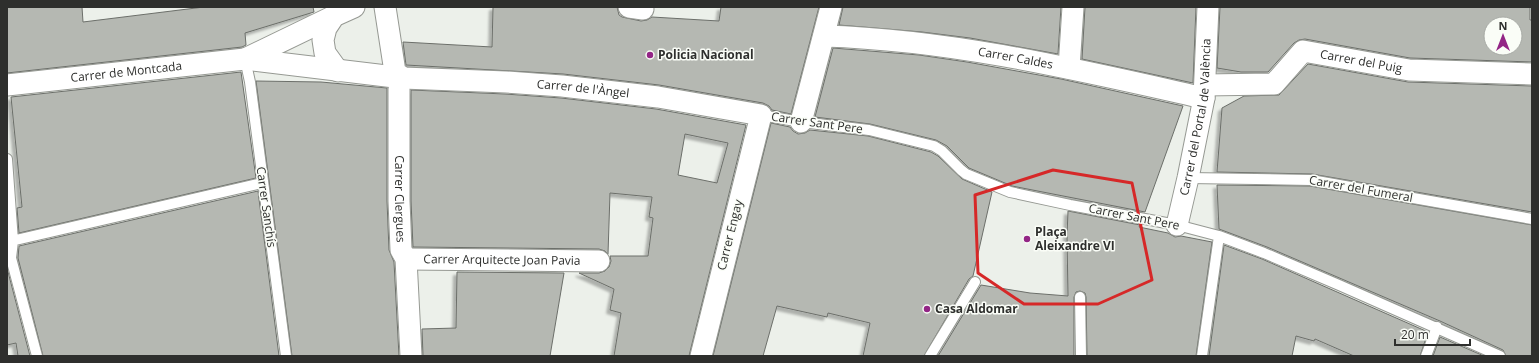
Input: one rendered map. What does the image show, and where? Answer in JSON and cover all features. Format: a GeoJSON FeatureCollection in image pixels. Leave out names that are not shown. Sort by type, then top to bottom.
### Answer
{"type":"FeatureCollection","features":[{"type":"Feature","properties":{"kind":"street"},"geometry":{"type":"LineString","coordinates":[[245,59],[354,7]]}},
{"type":"Feature","properties":{"kind":"street"},"geometry":{"type":"LineString","coordinates":[[386,7],[395,72],[401,84]]}},
{"type":"Feature","properties":{"kind":"street"},"geometry":{"type":"LineString","coordinates":[[801,122],[831,7]]}},
{"type":"Feature","properties":{"kind":"street"},"geometry":{"type":"LineString","coordinates":[[1069,68],[1073,7]]}},
{"type":"Feature","properties":{"kind":"street","name":"Carrer del Portal de València"},"geometry":{"type":"LineString","coordinates":[[1177,225],[1188,178],[1204,92],[1208,7]]}},
{"type":"Feature","properties":{"kind":"street"},"geometry":{"type":"LineString","coordinates":[[334,16],[326,28],[323,40],[325,53],[338,71]]}},
{"type":"Feature","properties":{"kind":"street","name":"Carrer Caldes"},"geometry":{"type":"LineString","coordinates":[[824,36],[863,37],[934,44],[1204,92]]}},
{"type":"Feature","properties":{"kind":"street","name":"Carrer del Puig"},"geometry":{"type":"LineString","coordinates":[[1204,92],[1274,84],[1303,51],[1409,70],[1532,74]]}},
{"type":"Feature","properties":{"kind":"street","name":"Carrer de l'Àngel"},"geometry":{"type":"LineString","coordinates":[[245,59],[338,71],[401,84],[506,82],[562,86],[658,97],[761,115]]}},
{"type":"Feature","properties":{"kind":"street","name":"Carrer de Montcada"},"geometry":{"type":"LineString","coordinates":[[7,85],[245,59]]}},
{"type":"Feature","properties":{"kind":"street","name":"Carrer Clergues"},"geometry":{"type":"LineString","coordinates":[[401,84],[399,201],[400,243],[401,250],[406,259],[411,356]]}},
{"type":"Feature","properties":{"kind":"street","name":"Carrer Engay"},"geometry":{"type":"LineString","coordinates":[[701,356],[761,115]]}},
{"type":"Feature","properties":{"kind":"street","name":"Carrer Arquitecte Joan Pavia"},"geometry":{"type":"LineString","coordinates":[[406,259],[599,261]]}},
{"type":"Feature","properties":{"kind":"lane","name":"Carrer Sanchís"},"geometry":{"type":"LineString","coordinates":[[245,59],[250,82],[262,183],[274,259],[286,356]]}},
{"type":"Feature","properties":{"kind":"lane","name":"Carrer Sant Pere"},"geometry":{"type":"LineString","coordinates":[[761,115],[801,122],[869,130],[893,135],[934,146],[942,151],[966,174],[1010,192],[1177,225],[1219,236],[1264,253],[1437,327],[1500,356]]}},
{"type":"Feature","properties":{"kind":"lane"},"geometry":{"type":"LineString","coordinates":[[7,159],[11,258],[37,356]]}},
{"type":"Feature","properties":{"kind":"lane","name":"Carrer del Fumeral"},"geometry":{"type":"LineString","coordinates":[[1188,178],[1311,180],[1532,219]]}},
{"type":"Feature","properties":{"kind":"lane"},"geometry":{"type":"LineString","coordinates":[[10,242],[262,183]]}},
{"type":"Feature","properties":{"kind":"lane"},"geometry":{"type":"LineString","coordinates":[[1202,356],[1219,236]]}},
{"type":"Feature","properties":{"kind":"lane"},"geometry":{"type":"LineString","coordinates":[[930,356],[974,282]]}},
{"type":"Feature","properties":{"kind":"lane"},"geometry":{"type":"LineString","coordinates":[[1080,297],[1082,356]]}},
{"type":"Feature","properties":{"kind":"lane"},"geometry":{"type":"LineString","coordinates":[[1426,356],[1437,327]]}},
{"type":"Feature","properties":{"kind":"highlighted area"},"geometry":{"type":"Polygon","coordinates":[[[1053,170],[1132,183],[1152,280],[1098,304],[1024,304],[978,273],[975,195],[1053,170]]]}},
{"type":"Feature","properties":{"kind":"building"},"geometry":{"type":"Polygon","coordinates":[[[7,7],[82,7],[83,22],[204,7],[313,7],[314,12],[245,33],[246,45],[242,47],[7,73],[7,7]]]}},
{"type":"Feature","properties":{"kind":"building"},"geometry":{"type":"Polygon","coordinates":[[[493,7],[617,7],[619,15],[622,17],[641,21],[652,17],[719,21],[721,7],[819,7],[791,114],[772,110],[769,106],[763,103],[659,85],[563,74],[406,65],[403,42],[492,47],[493,7]]]}},
{"type":"Feature","properties":{"kind":"building"},"geometry":{"type":"Polygon","coordinates":[[[843,7],[1061,7],[1058,54],[970,38],[922,32],[839,25],[843,7]]]}},
{"type":"Feature","properties":{"kind":"building"},"geometry":{"type":"Polygon","coordinates":[[[1085,7],[1196,7],[1193,83],[1082,59],[1085,7]]]}},
{"type":"Feature","properties":{"kind":"building"},"geometry":{"type":"Polygon","coordinates":[[[1220,7],[1530,7],[1530,20],[1532,20],[1532,62],[1410,58],[1305,39],[1294,43],[1268,72],[1241,72],[1217,68],[1220,7]]]}},
{"type":"Feature","properties":{"kind":"building"},"geometry":{"type":"Polygon","coordinates":[[[833,48],[919,55],[967,62],[1061,79],[1183,106],[1145,212],[1012,186],[969,168],[947,146],[936,140],[870,124],[815,117],[833,48]]]}},
{"type":"Feature","properties":{"kind":"building"},"geometry":{"type":"Polygon","coordinates":[[[1308,64],[1408,82],[1532,86],[1532,212],[1312,174],[1217,172],[1222,108],[1244,96],[1279,95],[1308,64]]]}},
{"type":"Feature","properties":{"kind":"building"},"geometry":{"type":"Polygon","coordinates":[[[241,72],[256,178],[19,233],[17,208],[22,207],[11,97],[241,72]]]}},
{"type":"Feature","properties":{"kind":"building"},"geometry":{"type":"Polygon","coordinates":[[[256,81],[321,82],[387,88],[387,201],[389,250],[394,262],[399,356],[292,356],[256,81]]]}},
{"type":"Feature","properties":{"kind":"building"},"geometry":{"type":"Polygon","coordinates":[[[411,90],[561,98],[656,109],[746,125],[689,356],[614,356],[621,313],[610,310],[614,289],[579,273],[599,273],[605,271],[609,267],[611,261],[610,256],[648,256],[653,218],[649,217],[652,197],[610,193],[608,254],[599,249],[413,247],[411,201],[411,90]],[[685,134],[678,175],[717,183],[728,143],[685,134]]]}},
{"type":"Feature","properties":{"kind":"building"},"geometry":{"type":"Polygon","coordinates":[[[771,123],[790,127],[798,134],[805,133],[810,130],[868,136],[931,152],[938,156],[962,179],[992,192],[973,276],[969,279],[924,356],[863,356],[870,323],[828,313],[827,317],[777,306],[763,356],[713,356],[771,123]]]}},
{"type":"Feature","properties":{"kind":"building"},"geometry":{"type":"Polygon","coordinates":[[[1217,185],[1310,186],[1532,225],[1532,356],[1506,356],[1503,350],[1440,321],[1267,247],[1219,229],[1217,185]]]}},
{"type":"Feature","properties":{"kind":"building"},"geometry":{"type":"Polygon","coordinates":[[[258,191],[279,356],[43,356],[18,258],[19,246],[258,191]]]}},
{"type":"Feature","properties":{"kind":"building"},"geometry":{"type":"Polygon","coordinates":[[[1068,211],[1140,225],[1139,227],[1168,233],[1175,237],[1181,236],[1212,242],[1196,356],[1087,356],[1086,297],[1085,293],[1080,291],[1076,292],[1074,297],[1074,356],[938,356],[981,285],[1030,293],[1068,296],[1068,211]]]}},
{"type":"Feature","properties":{"kind":"building"},"geometry":{"type":"Polygon","coordinates":[[[1224,245],[1262,259],[1428,332],[1420,356],[1354,356],[1315,339],[1314,341],[1296,336],[1292,356],[1209,356],[1224,245]]]}},
{"type":"Feature","properties":{"kind":"building"},"geometry":{"type":"Polygon","coordinates":[[[7,268],[30,356],[18,356],[16,343],[7,345],[7,268]]]}},
{"type":"Feature","properties":{"kind":"building"},"geometry":{"type":"Polygon","coordinates":[[[457,272],[564,273],[550,356],[423,356],[422,329],[456,328],[457,272]]]}},
{"type":"Feature","properties":{"kind":"building"},"geometry":{"type":"Polygon","coordinates":[[[1440,337],[1484,356],[1433,356],[1440,337]]]}},
{"type":"Feature","properties":{"kind":"place","name":"Policia Nacional"},"geometry":{"type":"Point","coordinates":[650,55]}},
{"type":"Feature","properties":{"kind":"place","name":"Plaça Aleixandre VI"},"geometry":{"type":"Point","coordinates":[1027,239]}},
{"type":"Feature","properties":{"kind":"place","name":"Casa Aldomar"},"geometry":{"type":"Point","coordinates":[927,309]}}]}
